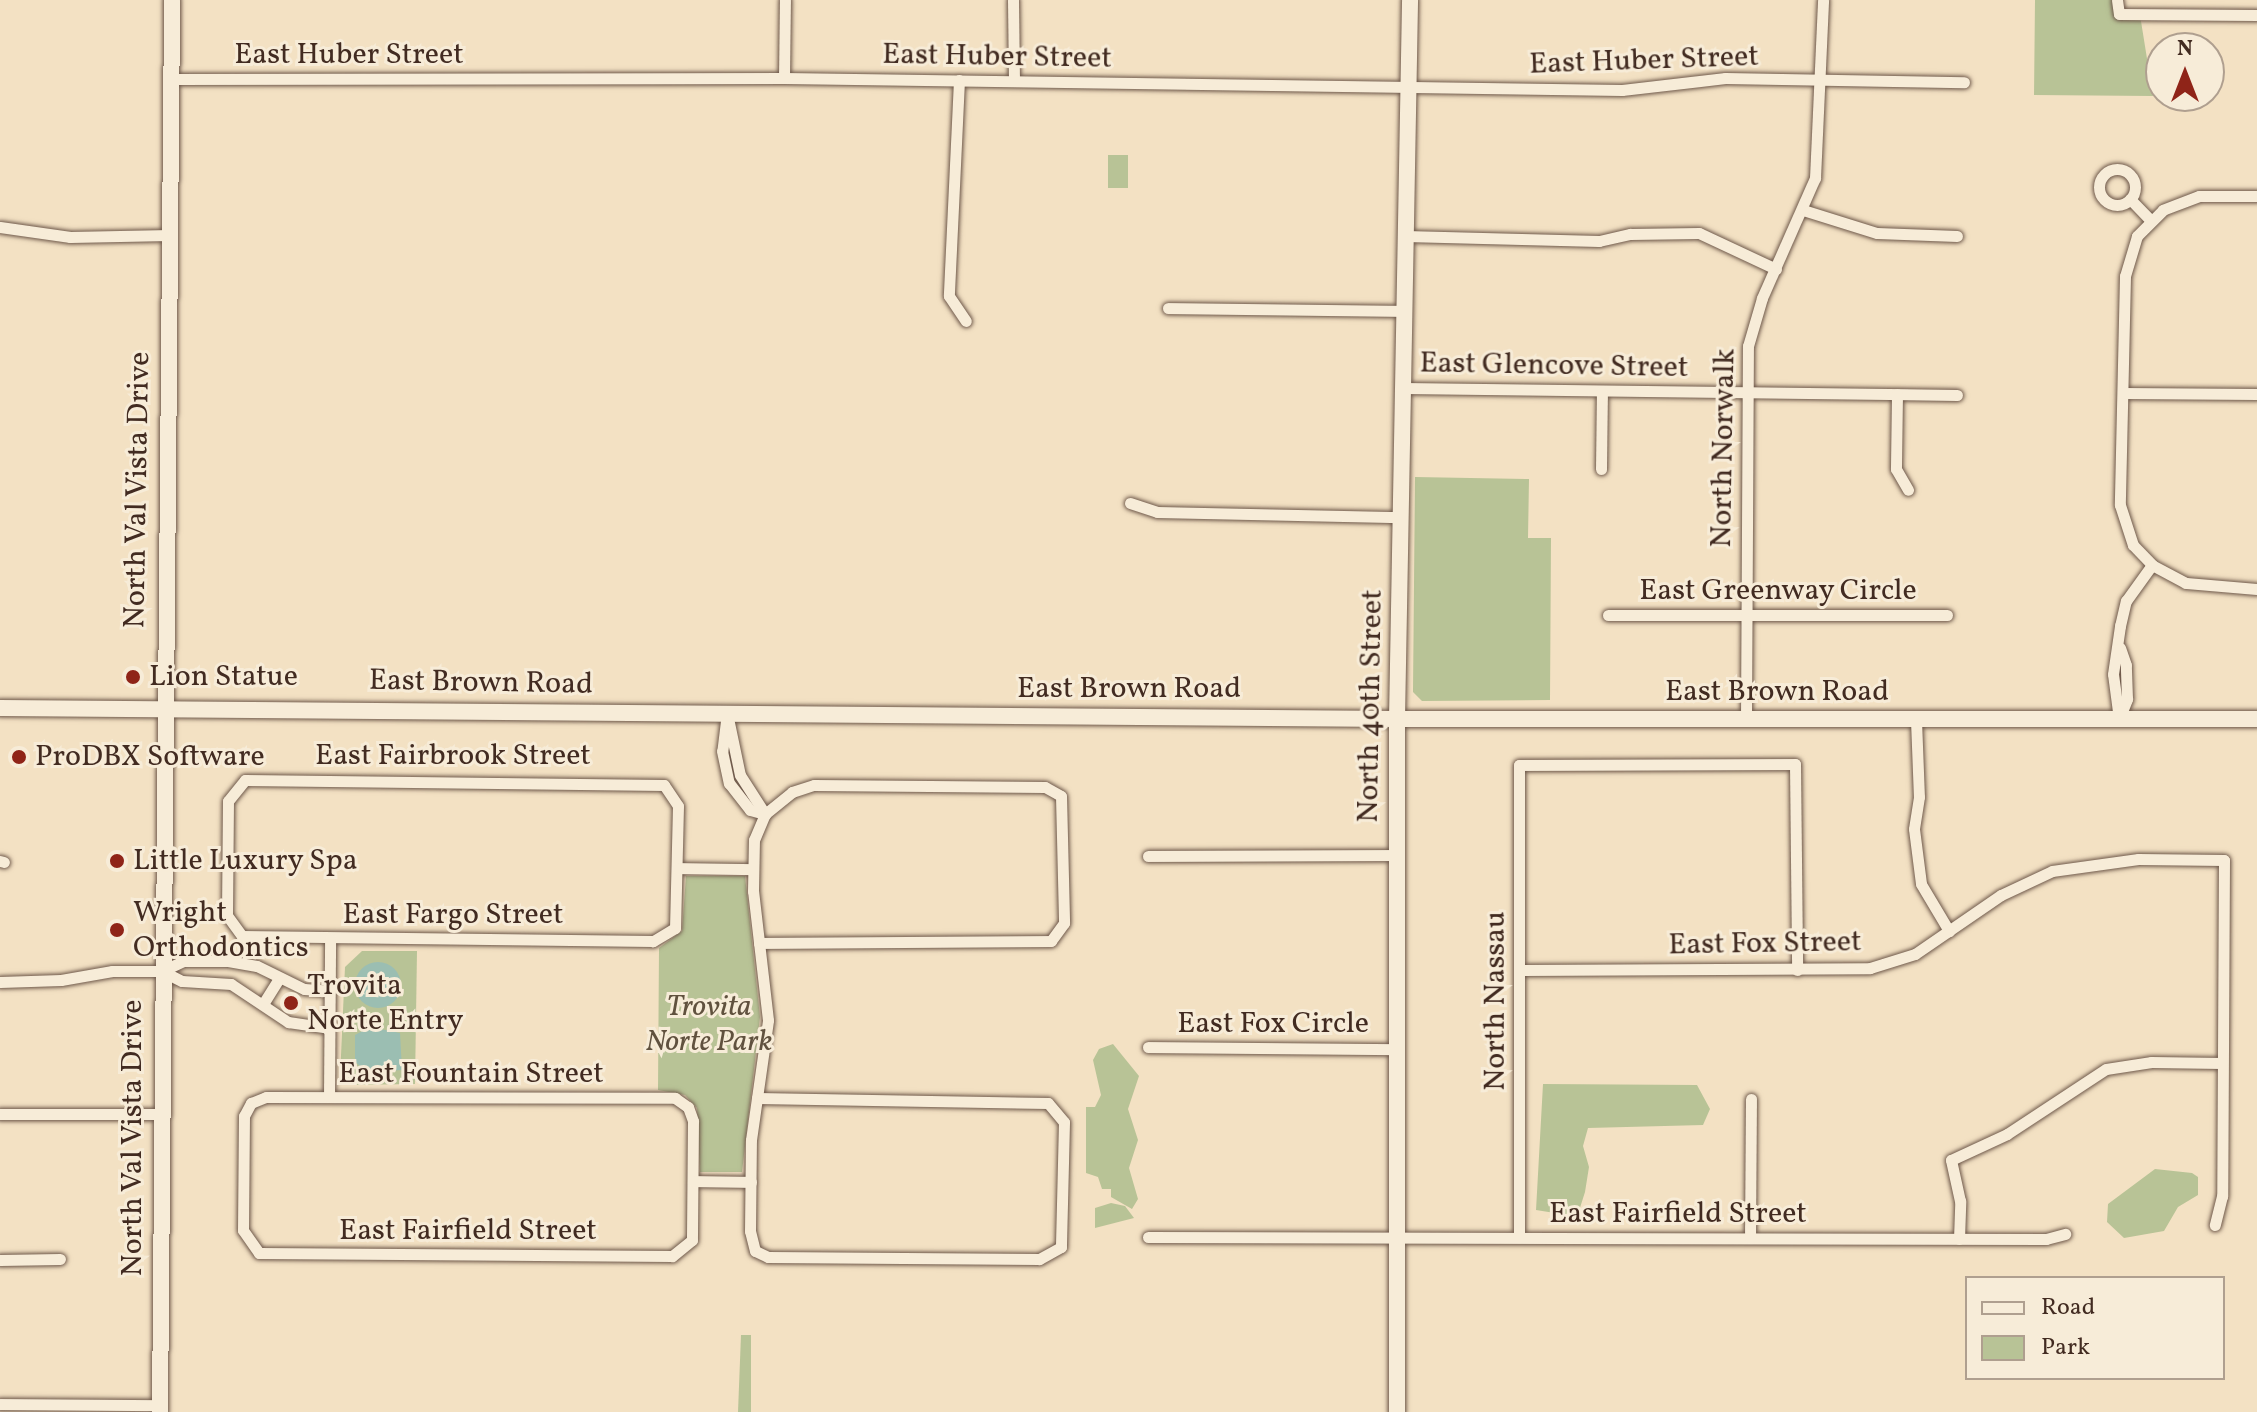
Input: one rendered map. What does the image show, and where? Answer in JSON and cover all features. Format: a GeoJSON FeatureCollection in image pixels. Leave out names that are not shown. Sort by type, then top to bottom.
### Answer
{"type":"FeatureCollection","features":[{"type":"Feature","properties":{"kind":"main road","name":"North Val Vista Drive"},"geometry":{"type":"LineString","coordinates":[[160,1408],[163,708],[172,0]]}},
{"type":"Feature","properties":{"kind":"main road","name":"North 40th Street"},"geometry":{"type":"LineString","coordinates":[[1397,1412],[1405,1237],[1397,1049],[1397,719],[1410,0]]}},
{"type":"Feature","properties":{"kind":"main road","name":"East Brown Road"},"geometry":{"type":"LineString","coordinates":[[0,708],[1397,719],[2257,719]]}},
{"type":"Feature","properties":{"kind":"street"},"geometry":{"type":"LineString","coordinates":[[784,78],[785,0]]}},
{"type":"Feature","properties":{"kind":"street"},"geometry":{"type":"LineString","coordinates":[[1013,0],[1014,81]]}},
{"type":"Feature","properties":{"kind":"street","name":"North Norwalk"},"geometry":{"type":"LineString","coordinates":[[1746,719],[1744,392],[1752,322],[1815,178],[1822,81],[1823,0]]}},
{"type":"Feature","properties":{"kind":"street"},"geometry":{"type":"LineString","coordinates":[[2117,0],[2119,14],[2257,15]]}},
{"type":"Feature","properties":{"kind":"street","name":"East Huber Street"},"geometry":{"type":"LineString","coordinates":[[171,79],[784,78],[1408,89],[1655,89],[1725,78],[1964,82]]}},
{"type":"Feature","properties":{"kind":"street"},"geometry":{"type":"LineString","coordinates":[[959,80],[949,296],[966,321]]}},
{"type":"Feature","properties":{"kind":"street"},"geometry":{"type":"LineString","coordinates":[[2257,196],[2199,196],[2149,219],[2137,236],[2125,276],[2120,505],[2133,545],[2152,565],[2186,583],[2257,589]]}},
{"type":"Feature","properties":{"kind":"street"},"geometry":{"type":"LineString","coordinates":[[2130,199],[2149,219]]}},
{"type":"Feature","properties":{"kind":"street"},"geometry":{"type":"LineString","coordinates":[[1803,210],[1877,233],[1957,236]]}},
{"type":"Feature","properties":{"kind":"street"},"geometry":{"type":"LineString","coordinates":[[0,227],[70,237],[170,235]]}},
{"type":"Feature","properties":{"kind":"street"},"geometry":{"type":"LineString","coordinates":[[1405,236],[1599,241],[1630,234],[1699,233],[1776,269]]}},
{"type":"Feature","properties":{"kind":"street"},"geometry":{"type":"LineString","coordinates":[[1168,308],[1404,311]]}},
{"type":"Feature","properties":{"kind":"street","name":"East Glencove Street"},"geometry":{"type":"LineString","coordinates":[[1403,388],[1957,395]]}},
{"type":"Feature","properties":{"kind":"street"},"geometry":{"type":"LineString","coordinates":[[1601,469],[1602,392]]}},
{"type":"Feature","properties":{"kind":"street"},"geometry":{"type":"LineString","coordinates":[[2123,393],[2257,394]]}},
{"type":"Feature","properties":{"kind":"street"},"geometry":{"type":"LineString","coordinates":[[1897,394],[1896,469],[1908,490]]}},
{"type":"Feature","properties":{"kind":"street"},"geometry":{"type":"LineString","coordinates":[[1130,503],[1157,512],[1402,517]]}},
{"type":"Feature","properties":{"kind":"street"},"geometry":{"type":"LineString","coordinates":[[2119,719],[2127,699],[2126,665],[2120,648],[2126,601],[2152,565]]}},
{"type":"Feature","properties":{"kind":"street","name":"East Greenway Circle"},"geometry":{"type":"LineString","coordinates":[[1608,615],[1947,615]]}},
{"type":"Feature","properties":{"kind":"street"},"geometry":{"type":"LineString","coordinates":[[727,713],[744,782],[765,814]]}},
{"type":"Feature","properties":{"kind":"street"},"geometry":{"type":"LineString","coordinates":[[727,713],[722,751],[733,790],[750,810],[765,814]]}},
{"type":"Feature","properties":{"kind":"street"},"geometry":{"type":"LineString","coordinates":[[1916,720],[1919,797],[1914,829],[1921,884],[1949,931]]}},
{"type":"Feature","properties":{"kind":"street","name":"North Nassau"},"geometry":{"type":"LineString","coordinates":[[1519,1237],[1519,765],[1795,764],[1797,970]]}},
{"type":"Feature","properties":{"kind":"street","name":"East Fairbrook Street"},"geometry":{"type":"LineString","coordinates":[[234,930],[227,915],[228,801],[235,787],[250,779],[653,782],[671,790],[678,806],[677,868]]}},
{"type":"Feature","properties":{"kind":"street"},"geometry":{"type":"LineString","coordinates":[[733,790],[744,782]]}},
{"type":"Feature","properties":{"kind":"street"},"geometry":{"type":"LineString","coordinates":[[757,1098],[1041,1101],[1059,1111],[1064,1122],[1064,1191],[1058,1251],[1023,1259],[768,1257],[755,1251],[751,1182],[757,1098],[768,1020],[759,943],[753,869],[754,840],[765,814],[792,792],[814,785],[1045,787],[1061,796],[1064,923],[1057,938],[1039,944],[759,943]]}},
{"type":"Feature","properties":{"kind":"street"},"geometry":{"type":"LineString","coordinates":[[1148,856],[1397,855]]}},
{"type":"Feature","properties":{"kind":"street","name":"East Fox Street"},"geometry":{"type":"LineString","coordinates":[[1521,970],[1870,968],[1915,954],[2001,895],[2052,871],[2138,859],[2224,860],[2222,1063]]}},
{"type":"Feature","properties":{"kind":"street"},"geometry":{"type":"LineString","coordinates":[[677,868],[753,869]]}},
{"type":"Feature","properties":{"kind":"street","name":"East Fargo Street"},"geometry":{"type":"LineString","coordinates":[[234,930],[253,939],[653,941],[671,933],[676,923],[677,868]]}},
{"type":"Feature","properties":{"kind":"street"},"geometry":{"type":"LineString","coordinates":[[329,1097],[330,939]]}},
{"type":"Feature","properties":{"kind":"street"},"geometry":{"type":"LineString","coordinates":[[0,982],[162,971],[183,961],[238,961],[304,989],[330,991]]}},
{"type":"Feature","properties":{"kind":"street"},"geometry":{"type":"LineString","coordinates":[[162,971],[182,981],[231,984],[288,1022],[329,1028]]}},
{"type":"Feature","properties":{"kind":"street"},"geometry":{"type":"LineString","coordinates":[[263,1004],[279,978]]}},
{"type":"Feature","properties":{"kind":"street","name":"East Fox Circle"},"geometry":{"type":"LineString","coordinates":[[1148,1047],[1397,1049]]}},
{"type":"Feature","properties":{"kind":"street"},"geometry":{"type":"LineString","coordinates":[[1959,1239],[1960,1201],[1951,1160],[2007,1134],[2106,1069],[2151,1062],[2222,1063],[2222,1196],[2215,1225]]}},
{"type":"Feature","properties":{"kind":"street","name":"East Fountain Street"},"geometry":{"type":"LineString","coordinates":[[249,1246],[243,1230],[244,1116],[251,1103],[266,1097],[669,1098],[688,1107],[693,1181]]}},
{"type":"Feature","properties":{"kind":"street"},"geometry":{"type":"LineString","coordinates":[[1750,1238],[1751,1099]]}},
{"type":"Feature","properties":{"kind":"street"},"geometry":{"type":"LineString","coordinates":[[0,1114],[161,1114]]}},
{"type":"Feature","properties":{"kind":"street"},"geometry":{"type":"LineString","coordinates":[[693,1181],[751,1182]]}},
{"type":"Feature","properties":{"kind":"street","name":"East Fairfield Street"},"geometry":{"type":"LineString","coordinates":[[249,1246],[259,1253],[672,1256],[687,1249],[693,1235],[693,1181]]}},
{"type":"Feature","properties":{"kind":"street","name":"East Fairfield Street"},"geometry":{"type":"LineString","coordinates":[[1148,1237],[2046,1239],[2065,1234]]}},
{"type":"Feature","properties":{"kind":"street"},"geometry":{"type":"LineString","coordinates":[[0,1260],[60,1259]]}},
{"type":"Feature","properties":{"kind":"street"},"geometry":{"type":"LineString","coordinates":[[0,1404],[160,1408]]}},
{"type":"Feature","properties":{"kind":"green space"},"geometry":{"type":"Polygon","coordinates":[[[2035,0],[2119,0],[2119,14],[2140,15],[2145,46],[2145,96],[2034,95],[2035,0]]]}},
{"type":"Feature","properties":{"kind":"green space"},"geometry":{"type":"Polygon","coordinates":[[[1108,155],[1128,155],[1128,188],[1108,188],[1108,155]]]}},
{"type":"Feature","properties":{"kind":"green space"},"geometry":{"type":"Polygon","coordinates":[[[1415,477],[1529,479],[1528,538],[1551,538],[1550,700],[1422,701],[1413,692],[1415,477]]]}},
{"type":"Feature","properties":{"kind":"green space","name":"Trovita Norte Park"},"geometry":{"type":"Polygon","coordinates":[[[686,876],[745,876],[760,1017],[742,1172],[700,1172],[697,1108],[685,1095],[658,1090],[659,948],[682,931],[686,876]]]}},
{"type":"Feature","properties":{"kind":"green space"},"geometry":{"type":"Polygon","coordinates":[[[362,951],[417,951],[415,1084],[348,1085],[340,1078],[345,967],[362,951]]]}},
{"type":"Feature","properties":{"kind":"green space"},"geometry":{"type":"Polygon","coordinates":[[[1113,1044],[1139,1076],[1128,1109],[1138,1140],[1129,1168],[1138,1199],[1132,1209],[1111,1197],[1111,1189],[1102,1189],[1098,1177],[1086,1173],[1086,1107],[1095,1107],[1101,1095],[1093,1060],[1099,1049],[1113,1044]]]}},
{"type":"Feature","properties":{"kind":"green space"},"geometry":{"type":"Polygon","coordinates":[[[1543,1084],[1697,1085],[1710,1109],[1703,1125],[1588,1128],[1583,1146],[1589,1167],[1585,1192],[1578,1214],[1561,1214],[1536,1210],[1543,1084]]]}},
{"type":"Feature","properties":{"kind":"green space"},"geometry":{"type":"Polygon","coordinates":[[[2155,1169],[2192,1173],[2198,1177],[2198,1195],[2178,1207],[2164,1231],[2124,1238],[2107,1222],[2108,1204],[2155,1169]]]}},
{"type":"Feature","properties":{"kind":"green space"},"geometry":{"type":"Polygon","coordinates":[[[1111,1203],[1125,1206],[1134,1218],[1095,1228],[1095,1208],[1111,1203]]]}},
{"type":"Feature","properties":{"kind":"green space"},"geometry":{"type":"Polygon","coordinates":[[[741,1335],[751,1335],[751,1412],[738,1412],[741,1335]]]}},
{"type":"Feature","properties":{"kind":"water"},"geometry":{"type":"Polygon","coordinates":[[[378,962],[394,969],[401,985],[394,1001],[378,1008],[362,1001],[355,985],[362,969],[378,962]]]}},
{"type":"Feature","properties":{"kind":"water"},"geometry":{"type":"Polygon","coordinates":[[[370,1027],[400,1033],[402,1070],[368,1072],[355,1062],[355,1035],[370,1027]]]}},
{"type":"Feature","properties":{"kind":"place","name":"Lion Statue"},"geometry":{"type":"Point","coordinates":[133,677]}},
{"type":"Feature","properties":{"kind":"place","name":"ProDBX Software"},"geometry":{"type":"Point","coordinates":[19,757]}},
{"type":"Feature","properties":{"kind":"place","name":"Little Luxury Spa"},"geometry":{"type":"Point","coordinates":[117,861]}},
{"type":"Feature","properties":{"kind":"place","name":"Wright Orthodontics"},"geometry":{"type":"Point","coordinates":[117,930]}},
{"type":"Feature","properties":{"kind":"place","name":"Trovita Norte Entry"},"geometry":{"type":"Point","coordinates":[291,1003]}}]}
